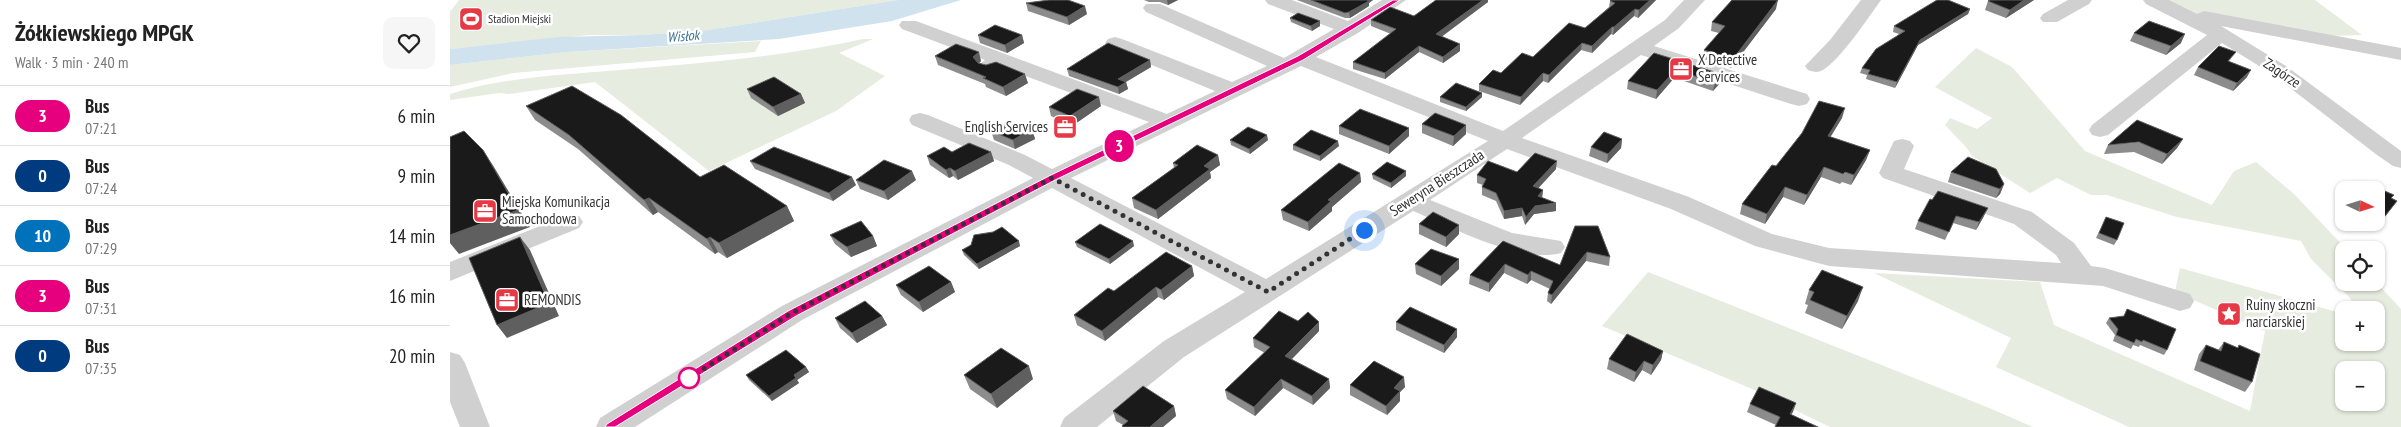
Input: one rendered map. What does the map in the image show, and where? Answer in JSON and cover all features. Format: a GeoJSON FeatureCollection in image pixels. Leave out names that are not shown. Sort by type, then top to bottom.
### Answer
{"type":"FeatureCollection","features":[{"type":"Feature","properties":{"kind":"street"},"geometry":{"type":"LineString","coordinates":[[1275,0],[1351,29]]}},
{"type":"Feature","properties":{"kind":"street"},"geometry":{"type":"LineString","coordinates":[[611,427],[792,313],[1052,178],[1293,62],[1351,29],[1396,0]]}},
{"type":"Feature","properties":{"kind":"street","name":"Seweryna Bieszczada"},"geometry":{"type":"LineString","coordinates":[[1075,427],[1174,349],[1268,292],[1505,140],[1672,24],[1695,0]]}},
{"type":"Feature","properties":{"kind":"street"},"geometry":{"type":"LineString","coordinates":[[1815,66],[1838,44],[1871,0]]}},
{"type":"Feature","properties":{"kind":"street"},"geometry":{"type":"LineString","coordinates":[[2050,18],[2082,0]]}},
{"type":"Feature","properties":{"kind":"street","name":"Zagórze"},"geometry":{"type":"LineString","coordinates":[[2153,0],[2221,34],[2279,70],[2375,145],[2401,162]]}},
{"type":"Feature","properties":{"kind":"street"},"geometry":{"type":"LineString","coordinates":[[1153,8],[1293,62],[1680,203],[1764,240],[1828,257],[1878,262],[2057,272],[2105,278],[2180,301]]}},
{"type":"Feature","properties":{"kind":"street"},"geometry":{"type":"LineString","coordinates":[[2181,13],[2401,54]]}},
{"type":"Feature","properties":{"kind":"street"},"geometry":{"type":"LineString","coordinates":[[908,25],[996,63],[1168,122]]}},
{"type":"Feature","properties":{"kind":"street"},"geometry":{"type":"LineString","coordinates":[[2100,130],[2221,34]]}},
{"type":"Feature","properties":{"kind":"street"},"geometry":{"type":"LineString","coordinates":[[1115,43],[1236,91]]}},
{"type":"Feature","properties":{"kind":"street"},"geometry":{"type":"LineString","coordinates":[[1637,47],[1799,99]]}},
{"type":"Feature","properties":{"kind":"street"},"geometry":{"type":"LineString","coordinates":[[920,120],[1017,160],[1268,292]]}},
{"type":"Feature","properties":{"kind":"street"},"geometry":{"type":"LineString","coordinates":[[1902,146],[1891,173],[2022,218],[2065,249],[2084,276]]}},
{"type":"Feature","properties":{"kind":"street"},"geometry":{"type":"LineString","coordinates":[[1411,201],[1508,241],[1552,247]]}},
{"type":"Feature","properties":{"kind":"street"},"geometry":{"type":"LineString","coordinates":[[450,272],[570,222]]}},
{"type":"Feature","properties":{"kind":"street"},"geometry":{"type":"LineString","coordinates":[[450,363],[475,427]]}},
{"type":"Feature","properties":{"kind":"shaded area"},"geometry":{"type":"Polygon","coordinates":[[[459,0],[898,0],[708,30],[643,35],[589,35],[450,49],[450,12],[459,0]]]}},
{"type":"Feature","properties":{"kind":"shaded area"},"geometry":{"type":"Polygon","coordinates":[[[2166,0],[2315,0],[2362,35],[2328,36],[2193,14],[2166,0]]]}},
{"type":"Feature","properties":{"kind":"shaded area"},"geometry":{"type":"Polygon","coordinates":[[[873,39],[839,53],[885,76],[836,111],[709,171],[595,82],[450,100],[450,94],[512,80],[741,59],[873,39]]]}},
{"type":"Feature","properties":{"kind":"shaded area"},"geometry":{"type":"Polygon","coordinates":[[[761,41],[755,52],[513,73],[450,87],[450,65],[567,52],[761,41]]]}},
{"type":"Feature","properties":{"kind":"shaded area"},"geometry":{"type":"Polygon","coordinates":[[[1976,48],[2012,67],[2085,151],[2212,205],[2234,171],[2256,162],[2294,194],[2338,241],[2335,241],[2335,283],[2311,259],[2301,241],[2177,217],[2107,195],[2091,195],[2057,178],[2030,193],[1972,156],[1945,125],[1950,118],[1977,129],[1992,118],[1935,87],[1976,48]]]}},
{"type":"Feature","properties":{"kind":"shaded area"},"geometry":{"type":"Polygon","coordinates":[[[2180,268],[2335,311],[2335,351],[2385,351],[2385,301],[2352,301],[2343,291],[2384,291],[2401,309],[2401,427],[2129,427],[1996,367],[2011,338],[1874,273],[2040,282],[2054,325],[2250,411],[2265,331],[2175,292],[2180,268]]]}},
{"type":"Feature","properties":{"kind":"shaded area"},"geometry":{"type":"Polygon","coordinates":[[[1648,272],[2033,427],[1830,427],[1750,388],[1602,326],[1648,272]]]}},
{"type":"Feature","properties":{"kind":"water","name":"Wisłok"},"geometry":{"type":"Polygon","coordinates":[[[898,0],[961,0],[892,21],[779,39],[567,52],[450,65],[450,49],[559,37],[643,35],[708,30],[898,0]]]}},
{"type":"Feature","properties":{"kind":"building"},"geometry":{"type":"Polygon","coordinates":[[[1068,0],[1085,6],[1067,17],[1026,3],[1068,0]]]}},
{"type":"Feature","properties":{"kind":"building"},"geometry":{"type":"Polygon","coordinates":[[[1311,0],[1367,0],[1369,1],[1345,13],[1311,0]]]}},
{"type":"Feature","properties":{"kind":"building"},"geometry":{"type":"Polygon","coordinates":[[[1436,0],[1483,0],[1436,34],[1460,44],[1443,57],[1419,46],[1385,73],[1353,62],[1396,29],[1371,20],[1390,7],[1414,16],[1436,0]]]}},
{"type":"Feature","properties":{"kind":"building"},"geometry":{"type":"Polygon","coordinates":[[[1611,0],[1650,0],[1639,10],[1635,9],[1612,27],[1592,46],[1582,43],[1549,75],[1543,73],[1521,97],[1479,84],[1493,70],[1501,73],[1522,53],[1533,57],[1569,23],[1585,28],[1615,3],[1611,0]]]}},
{"type":"Feature","properties":{"kind":"building"},"geometry":{"type":"Polygon","coordinates":[[[1732,0],[1778,0],[1733,59],[1704,50],[1725,26],[1712,22],[1732,0]]]}},
{"type":"Feature","properties":{"kind":"building"},"geometry":{"type":"Polygon","coordinates":[[[1937,0],[1948,0],[1970,9],[1920,40],[1897,82],[1868,74],[1870,70],[1862,68],[1876,49],[1905,31],[1894,26],[1937,0]]]}},
{"type":"Feature","properties":{"kind":"building"},"geometry":{"type":"Polygon","coordinates":[[[2024,0],[2010,10],[1988,1],[2024,0]]]}},
{"type":"Feature","properties":{"kind":"building"},"geometry":{"type":"Polygon","coordinates":[[[1298,13],[1320,21],[1311,26],[1290,18],[1298,13]]]}},
{"type":"Feature","properties":{"kind":"building"},"geometry":{"type":"Polygon","coordinates":[[[2149,21],[2185,34],[2171,46],[2134,33],[2149,21]]]}},
{"type":"Feature","properties":{"kind":"building"},"geometry":{"type":"Polygon","coordinates":[[[995,25],[1022,35],[1005,45],[978,35],[995,25]]]}},
{"type":"Feature","properties":{"kind":"building"},"geometry":{"type":"Polygon","coordinates":[[[1108,43],[1150,60],[1118,79],[1126,82],[1118,87],[1067,69],[1108,43]]]}},
{"type":"Feature","properties":{"kind":"building"},"geometry":{"type":"Polygon","coordinates":[[[956,44],[979,52],[973,57],[978,63],[986,65],[996,62],[1025,74],[1003,87],[983,78],[986,77],[935,56],[956,44]]]}},
{"type":"Feature","properties":{"kind":"building"},"geometry":{"type":"Polygon","coordinates":[[[2219,46],[2236,52],[2228,61],[2251,70],[2237,83],[2198,67],[2219,46]]]}},
{"type":"Feature","properties":{"kind":"building"},"geometry":{"type":"Polygon","coordinates":[[[1654,53],[1683,62],[1657,90],[1628,81],[1654,53]]]}},
{"type":"Feature","properties":{"kind":"building"},"geometry":{"type":"Polygon","coordinates":[[[1692,65],[1721,74],[1715,83],[1686,73],[1692,65]]]}},
{"type":"Feature","properties":{"kind":"building"},"geometry":{"type":"Polygon","coordinates":[[[774,77],[801,94],[773,107],[747,89],[774,77]]]}},
{"type":"Feature","properties":{"kind":"building"},"geometry":{"type":"Polygon","coordinates":[[[1456,83],[1482,93],[1466,107],[1440,97],[1456,83]]]}},
{"type":"Feature","properties":{"kind":"building"},"geometry":{"type":"Polygon","coordinates":[[[572,86],[621,115],[700,177],[724,165],[787,206],[719,243],[710,237],[707,239],[649,198],[644,200],[569,135],[526,106],[572,86]]]}},
{"type":"Feature","properties":{"kind":"building"},"geometry":{"type":"Polygon","coordinates":[[[1077,89],[1099,97],[1070,116],[1049,107],[1077,89]]]}},
{"type":"Feature","properties":{"kind":"building"},"geometry":{"type":"Polygon","coordinates":[[[1819,101],[1845,108],[1828,136],[1870,150],[1854,175],[1845,172],[1843,174],[1824,167],[1807,195],[1785,187],[1767,214],[1742,204],[1772,165],[1776,166],[1802,133],[1819,101]]]}},
{"type":"Feature","properties":{"kind":"building"},"geometry":{"type":"Polygon","coordinates":[[[1360,109],[1409,128],[1389,146],[1339,126],[1360,109]]]}},
{"type":"Feature","properties":{"kind":"building"},"geometry":{"type":"Polygon","coordinates":[[[1435,113],[1466,125],[1454,136],[1422,124],[1435,113]]]}},
{"type":"Feature","properties":{"kind":"building"},"geometry":{"type":"Polygon","coordinates":[[[2137,120],[2183,139],[2167,154],[2139,142],[2108,145],[2137,120]]]}},
{"type":"Feature","properties":{"kind":"building"},"geometry":{"type":"Polygon","coordinates":[[[1010,121],[1032,129],[1013,140],[991,131],[1010,121]]]}},
{"type":"Feature","properties":{"kind":"building"},"geometry":{"type":"Polygon","coordinates":[[[1248,127],[1267,135],[1249,149],[1230,140],[1248,127]]]}},
{"type":"Feature","properties":{"kind":"building"},"geometry":{"type":"Polygon","coordinates":[[[1311,130],[1338,141],[1320,156],[1293,145],[1311,130]]]}},
{"type":"Feature","properties":{"kind":"building"},"geometry":{"type":"Polygon","coordinates":[[[464,131],[483,150],[518,210],[450,235],[450,137],[464,131]]]}},
{"type":"Feature","properties":{"kind":"building"},"geometry":{"type":"Polygon","coordinates":[[[1604,132],[1622,139],[1608,154],[1591,147],[1604,132]]]}},
{"type":"Feature","properties":{"kind":"building"},"geometry":{"type":"Polygon","coordinates":[[[969,143],[991,152],[955,171],[950,168],[946,170],[927,156],[944,147],[952,152],[969,143]]]}},
{"type":"Feature","properties":{"kind":"building"},"geometry":{"type":"Polygon","coordinates":[[[1197,145],[1218,155],[1204,166],[1210,169],[1156,210],[1132,198],[1178,165],[1173,163],[1197,145]]]}},
{"type":"Feature","properties":{"kind":"building"},"geometry":{"type":"Polygon","coordinates":[[[774,147],[852,177],[829,193],[750,161],[774,147]]]}},
{"type":"Feature","properties":{"kind":"building"},"geometry":{"type":"Polygon","coordinates":[[[1535,153],[1557,161],[1533,186],[1543,190],[1538,196],[1556,203],[1535,206],[1526,217],[1522,208],[1504,211],[1496,193],[1482,187],[1486,179],[1477,175],[1488,161],[1517,172],[1535,153]]]}},
{"type":"Feature","properties":{"kind":"building"},"geometry":{"type":"Polygon","coordinates":[[[1968,157],[1996,169],[2004,184],[2000,189],[1951,172],[1968,157]]]}},
{"type":"Feature","properties":{"kind":"building"},"geometry":{"type":"Polygon","coordinates":[[[884,160],[912,171],[884,191],[856,180],[884,160]]]}},
{"type":"Feature","properties":{"kind":"building"},"geometry":{"type":"Polygon","coordinates":[[[1387,162],[1406,171],[1391,183],[1372,174],[1387,162]]]}},
{"type":"Feature","properties":{"kind":"building"},"geometry":{"type":"Polygon","coordinates":[[[1339,163],[1360,173],[1328,200],[1331,201],[1308,222],[1281,210],[1339,163]]]}},
{"type":"Feature","properties":{"kind":"building"},"geometry":{"type":"Polygon","coordinates":[[[1938,191],[1988,208],[1979,222],[1956,216],[1949,232],[1918,221],[1930,199],[1932,200],[1938,191]]]}},
{"type":"Feature","properties":{"kind":"building"},"geometry":{"type":"Polygon","coordinates":[[[2385,191],[2394,195],[2391,198],[2397,201],[2385,216],[2385,191]]]}},
{"type":"Feature","properties":{"kind":"building"},"geometry":{"type":"Polygon","coordinates":[[[1433,212],[1459,225],[1446,237],[1419,224],[1433,212]]]}},
{"type":"Feature","properties":{"kind":"building"},"geometry":{"type":"Polygon","coordinates":[[[2106,217],[2124,223],[2117,240],[2099,233],[2106,217]]]}},
{"type":"Feature","properties":{"kind":"building"},"geometry":{"type":"Polygon","coordinates":[[[861,221],[873,236],[847,247],[830,235],[861,221]]]}},
{"type":"Feature","properties":{"kind":"building"},"geometry":{"type":"Polygon","coordinates":[[[1100,224],[1133,241],[1109,259],[1075,242],[1100,224]]]}},
{"type":"Feature","properties":{"kind":"building"},"geometry":{"type":"Polygon","coordinates":[[[1575,226],[1598,226],[1610,257],[1587,252],[1552,295],[1548,293],[1553,281],[1531,271],[1528,275],[1505,264],[1489,283],[1470,275],[1503,241],[1560,265],[1575,226]]]}},
{"type":"Feature","properties":{"kind":"building"},"geometry":{"type":"Polygon","coordinates":[[[1002,227],[1019,241],[977,264],[962,250],[971,245],[974,235],[993,232],[1002,227]]]}},
{"type":"Feature","properties":{"kind":"building"},"geometry":{"type":"Polygon","coordinates":[[[520,237],[549,303],[497,325],[469,258],[520,237]]]}},
{"type":"Feature","properties":{"kind":"building"},"geometry":{"type":"Polygon","coordinates":[[[1431,249],[1459,259],[1441,276],[1415,264],[1431,249]]]}},
{"type":"Feature","properties":{"kind":"building"},"geometry":{"type":"Polygon","coordinates":[[[1166,252],[1192,266],[1161,290],[1156,287],[1102,331],[1074,315],[1108,288],[1114,291],[1166,252]]]}},
{"type":"Feature","properties":{"kind":"building"},"geometry":{"type":"Polygon","coordinates":[[[929,266],[951,282],[919,302],[896,285],[929,266]]]}},
{"type":"Feature","properties":{"kind":"building"},"geometry":{"type":"Polygon","coordinates":[[[1822,270],[1863,287],[1847,316],[1810,300],[1814,292],[1809,290],[1822,270]]]}},
{"type":"Feature","properties":{"kind":"building"},"geometry":{"type":"Polygon","coordinates":[[[865,301],[882,316],[852,333],[835,318],[865,301]]]}},
{"type":"Feature","properties":{"kind":"building"},"geometry":{"type":"Polygon","coordinates":[[[1410,307],[1457,329],[1444,345],[1396,322],[1410,307]]]}},
{"type":"Feature","properties":{"kind":"building"},"geometry":{"type":"Polygon","coordinates":[[[2127,309],[2176,329],[2167,350],[2143,340],[2142,342],[2136,339],[2134,343],[2116,335],[2118,329],[2109,318],[2124,316],[2127,309]]]}},
{"type":"Feature","properties":{"kind":"building"},"geometry":{"type":"Polygon","coordinates":[[[1279,311],[1298,321],[1308,312],[1319,322],[1285,356],[1329,379],[1312,396],[1281,379],[1254,407],[1225,390],[1270,347],[1253,338],[1279,311]]]}},
{"type":"Feature","properties":{"kind":"building"},"geometry":{"type":"Polygon","coordinates":[[[1627,334],[1663,351],[1653,365],[1644,361],[1636,372],[1609,359],[1627,334]]]}},
{"type":"Feature","properties":{"kind":"building"},"geometry":{"type":"Polygon","coordinates":[[[2224,342],[2238,348],[2239,345],[2260,354],[2252,382],[2200,361],[2206,345],[2221,351],[2224,342]]]}},
{"type":"Feature","properties":{"kind":"building"},"geometry":{"type":"Polygon","coordinates":[[[1001,348],[1029,366],[991,394],[964,375],[1001,348]]]}},
{"type":"Feature","properties":{"kind":"building"},"geometry":{"type":"Polygon","coordinates":[[[786,350],[806,367],[794,375],[796,378],[769,396],[746,375],[786,350]]]}},
{"type":"Feature","properties":{"kind":"building"},"geometry":{"type":"Polygon","coordinates":[[[1374,361],[1404,377],[1394,388],[1400,391],[1386,406],[1350,385],[1374,361]]]}},
{"type":"Feature","properties":{"kind":"building"},"geometry":{"type":"Polygon","coordinates":[[[1143,386],[1174,406],[1150,427],[1123,427],[1128,421],[1113,411],[1143,386]]]}},
{"type":"Feature","properties":{"kind":"building"},"geometry":{"type":"Polygon","coordinates":[[[1759,387],[1796,403],[1790,414],[1818,427],[1775,427],[1780,417],[1750,404],[1759,387]]]}},
{"type":"Feature","properties":{"kind":"bus line","name":"3"},"geometry":{"type":"LineString","coordinates":[[611,427],[792,313],[1052,178],[1218,100],[1300,58],[1351,29],[1396,0]]}},
{"type":"Feature","properties":{"kind":"place","name":"Stadion Miejski"},"geometry":{"type":"Point","coordinates":[471,19]}},
{"type":"Feature","properties":{"kind":"place","name":"X Detective Services"},"geometry":{"type":"Point","coordinates":[1681,69]}},
{"type":"Feature","properties":{"kind":"place","name":"English Services"},"geometry":{"type":"Point","coordinates":[1065,127]}},
{"type":"Feature","properties":{"kind":"place","name":"Miejska Komunikacja Samochodowa"},"geometry":{"type":"Point","coordinates":[485,211]}},
{"type":"Feature","properties":{"kind":"place","name":"REMONDIS"},"geometry":{"type":"Point","coordinates":[507,300]}},
{"type":"Feature","properties":{"kind":"place","name":"Ruiny skoczni narciarskiej"},"geometry":{"type":"Point","coordinates":[2229,314]}},
{"type":"Feature","properties":{"kind":"route"},"geometry":{"type":"LineString","coordinates":[[689,378],[792,313],[1052,178],[1268,292],[1364,230]]}}]}
